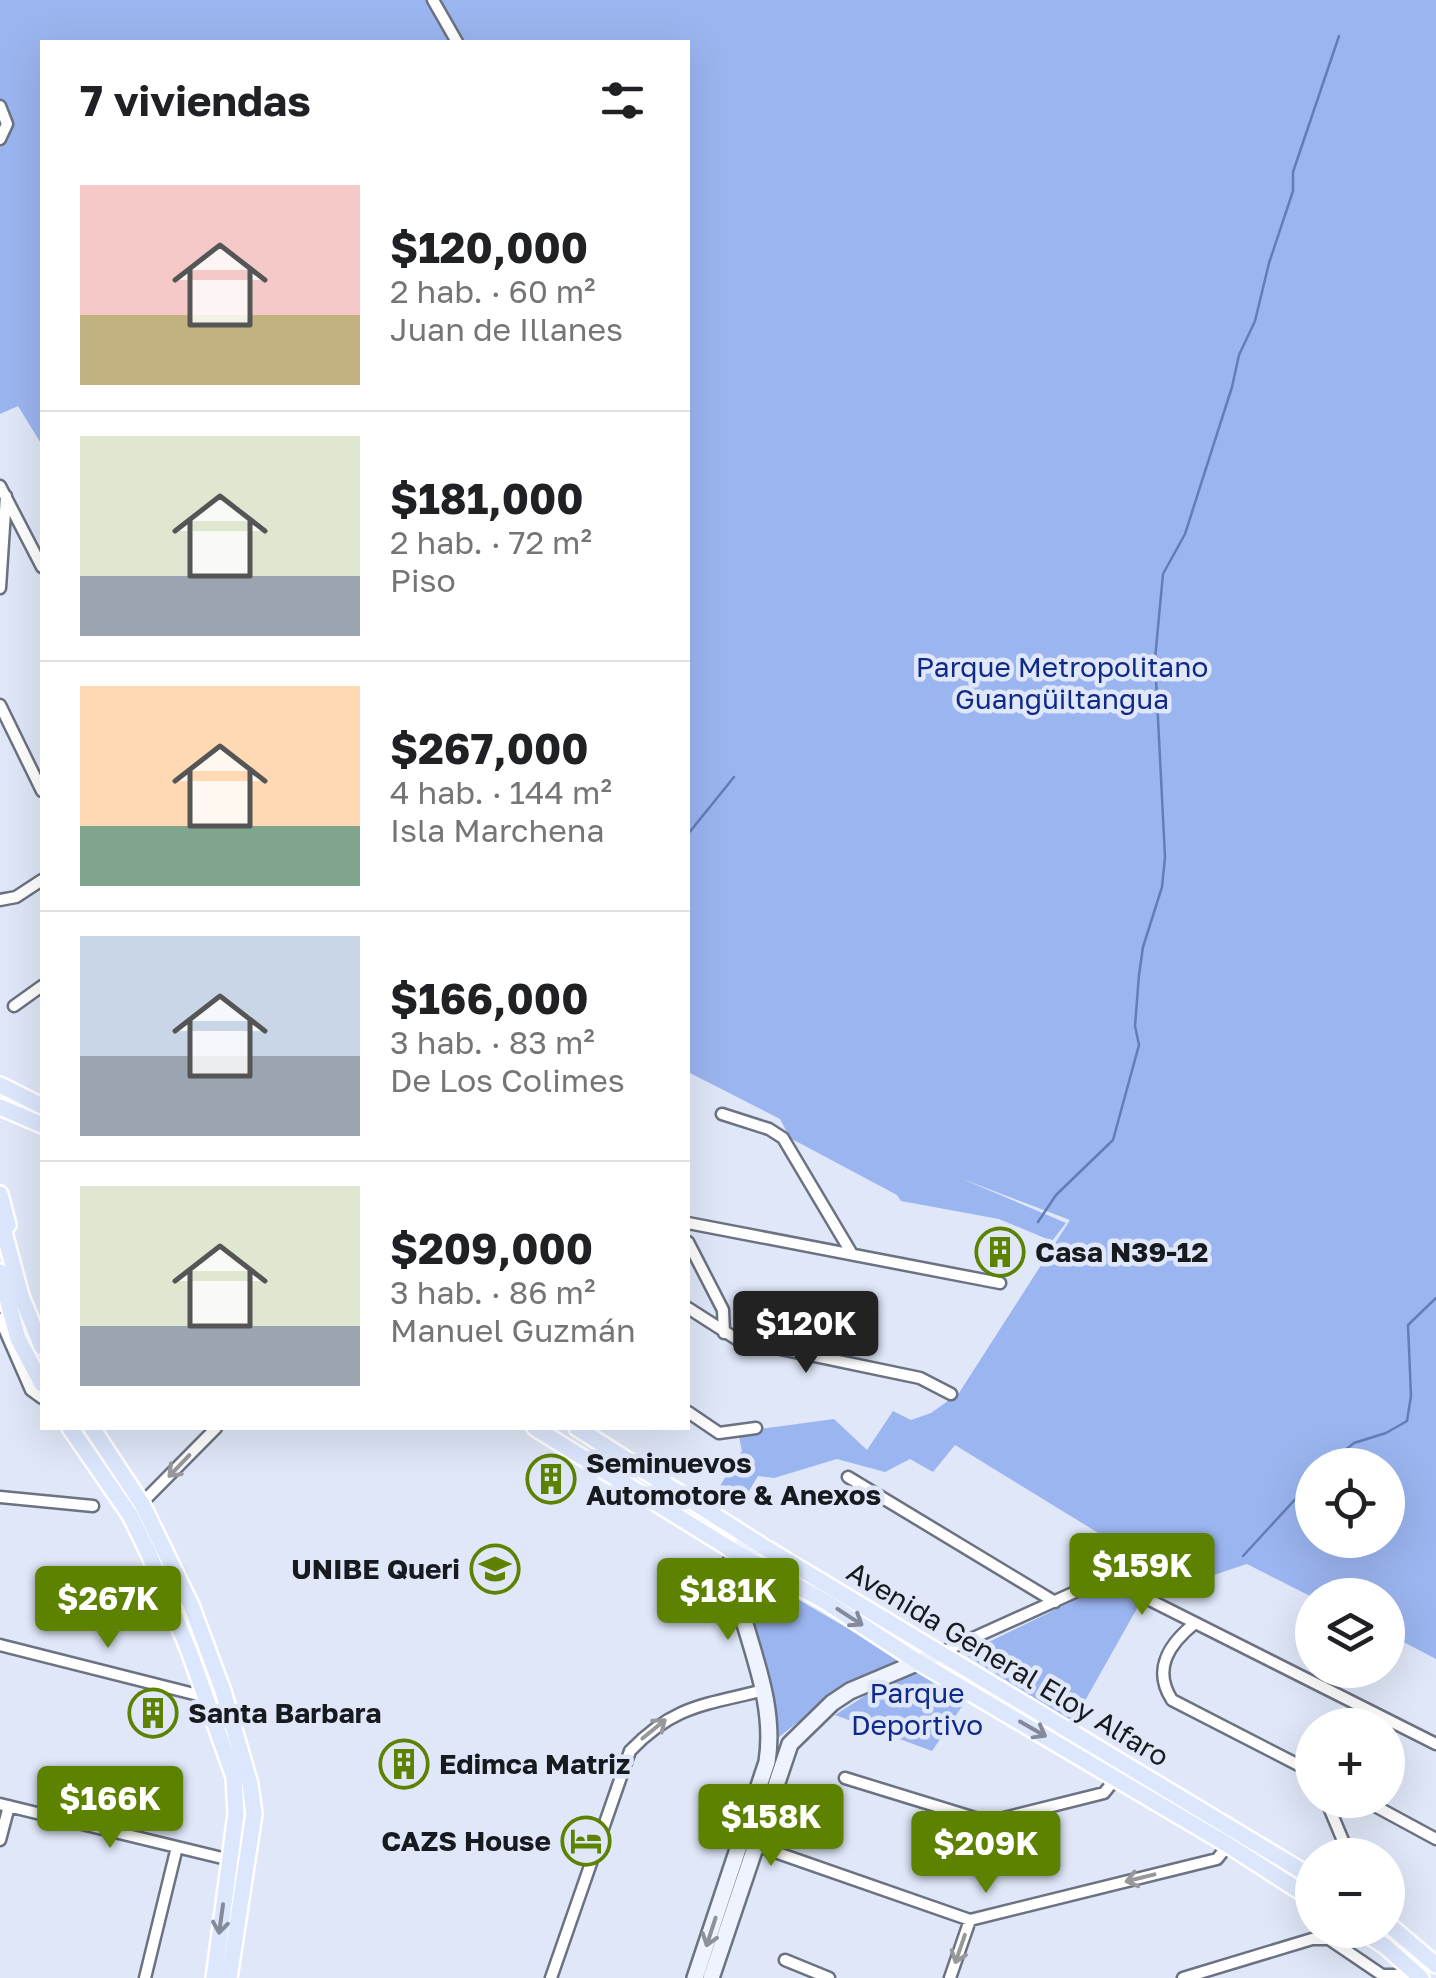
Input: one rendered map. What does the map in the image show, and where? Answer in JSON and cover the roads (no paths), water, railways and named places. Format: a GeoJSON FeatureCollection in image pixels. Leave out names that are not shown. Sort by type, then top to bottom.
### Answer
{"type":"FeatureCollection","features":[{"type":"Feature","properties":{"kind":"main road"},"geometry":{"type":"LineString","coordinates":[[0,1073],[37,1103]]}},
{"type":"Feature","properties":{"kind":"main road"},"geometry":{"type":"LineString","coordinates":[[0,1085],[37,1103]]}},
{"type":"Feature","properties":{"kind":"main road"},"geometry":{"type":"LineString","coordinates":[[3,1109],[40,1124]]}},
{"type":"Feature","properties":{"kind":"main road"},"geometry":{"type":"LineString","coordinates":[[0,1194],[12,1240],[6,1268],[40,1342]]}},
{"type":"Feature","properties":{"kind":"main road"},"geometry":{"type":"LineString","coordinates":[[0,1217],[18,1339],[40,1380]]}},
{"type":"Feature","properties":{"kind":"main road"},"geometry":{"type":"LineString","coordinates":[[72,1430],[136,1509],[229,1758],[237,1796],[214,1978]]}},
{"type":"Feature","properties":{"kind":"main road"},"geometry":{"type":"LineString","coordinates":[[93,1430],[191,1605],[223,1691],[252,1796],[254,1814],[229,1978]]}},
{"type":"Feature","properties":{"kind":"main road","name":"Avenida General Eloy Alfaro"},"geometry":{"type":"LineString","coordinates":[[538,1430],[1295,1888]]}},
{"type":"Feature","properties":{"kind":"main road","name":"Avenida General Eloy Alfaro"},"geometry":{"type":"LineString","coordinates":[[581,1430],[764,1547],[1295,1867]]}},
{"type":"Feature","properties":{"kind":"main road"},"geometry":{"type":"LineString","coordinates":[[710,1978],[756,1844],[774,1764],[764,1690],[732,1572],[735,1552],[744,1545],[764,1547]]}},
{"type":"Feature","properties":{"kind":"main road"},"geometry":{"type":"LineString","coordinates":[[695,1978],[774,1764],[841,1697],[878,1676],[940,1653]]}},
{"type":"Feature","properties":{"kind":"main road"},"geometry":{"type":"LineString","coordinates":[[771,1738],[790,1744]]}},
{"type":"Feature","properties":{"kind":"main road"},"geometry":{"type":"LineString","coordinates":[[1405,1939],[1436,1965]]}},
{"type":"Feature","properties":{"kind":"main road"},"geometry":{"type":"LineString","coordinates":[[1383,1948],[1420,1977]]}},
{"type":"Feature","properties":{"kind":"street"},"geometry":{"type":"LineString","coordinates":[[433,0],[455,40]]}},
{"type":"Feature","properties":{"kind":"street"},"geometry":{"type":"LineString","coordinates":[[0,106],[6,124],[0,138]]}},
{"type":"Feature","properties":{"kind":"street"},"geometry":{"type":"LineString","coordinates":[[3,491],[40,563]]}},
{"type":"Feature","properties":{"kind":"street"},"geometry":{"type":"LineString","coordinates":[[0,588],[3,491]]}},
{"type":"Feature","properties":{"kind":"street"},"geometry":{"type":"LineString","coordinates":[[0,705],[40,787]]}},
{"type":"Feature","properties":{"kind":"street"},"geometry":{"type":"LineString","coordinates":[[0,900],[16,897],[40,881]]}},
{"type":"Feature","properties":{"kind":"street"},"geometry":{"type":"LineString","coordinates":[[14,1006],[40,987]]}},
{"type":"Feature","properties":{"kind":"street"},"geometry":{"type":"LineString","coordinates":[[722,1114],[769,1129],[783,1138],[852,1254]]}},
{"type":"Feature","properties":{"kind":"street"},"geometry":{"type":"LineString","coordinates":[[690,1223],[1000,1283]]}},
{"type":"Feature","properties":{"kind":"street"},"geometry":{"type":"LineString","coordinates":[[690,1246],[723,1310],[724,1333]]}},
{"type":"Feature","properties":{"kind":"street"},"geometry":{"type":"LineString","coordinates":[[690,1309],[738,1340],[920,1378],[951,1394]]}},
{"type":"Feature","properties":{"kind":"street"},"geometry":{"type":"LineString","coordinates":[[0,1319],[31,1390],[40,1397]]}},
{"type":"Feature","properties":{"kind":"street"},"geometry":{"type":"LineString","coordinates":[[690,1413],[720,1433],[756,1428]]}},
{"type":"Feature","properties":{"kind":"street"},"geometry":{"type":"LineString","coordinates":[[136,1509],[214,1430]]}},
{"type":"Feature","properties":{"kind":"street"},"geometry":{"type":"LineString","coordinates":[[848,1477],[1054,1602]]}},
{"type":"Feature","properties":{"kind":"street"},"geometry":{"type":"LineString","coordinates":[[0,1496],[93,1506]]}},
{"type":"Feature","properties":{"kind":"street"},"geometry":{"type":"LineString","coordinates":[[940,1653],[1106,1578],[1436,1744]]}},
{"type":"Feature","properties":{"kind":"street"},"geometry":{"type":"LineString","coordinates":[[1195,1623],[1176,1638],[1164,1660],[1162,1676],[1172,1700],[1295,1763]]}},
{"type":"Feature","properties":{"kind":"street"},"geometry":{"type":"LineString","coordinates":[[0,1645],[206,1697],[223,1691]]}},
{"type":"Feature","properties":{"kind":"street"},"geometry":{"type":"LineString","coordinates":[[551,1978],[630,1751],[650,1730],[677,1712],[764,1690]]}},
{"type":"Feature","properties":{"kind":"street"},"geometry":{"type":"LineString","coordinates":[[845,1778],[988,1822],[1104,1793],[1116,1778]]}},
{"type":"Feature","properties":{"kind":"street"},"geometry":{"type":"LineString","coordinates":[[0,1840],[5,1805],[247,1864]]}},
{"type":"Feature","properties":{"kind":"street"},"geometry":{"type":"LineString","coordinates":[[1397,1818],[1436,1839]]}},
{"type":"Feature","properties":{"kind":"street"},"geometry":{"type":"LineString","coordinates":[[756,1844],[970,1920],[1218,1859],[1228,1844]]}},
{"type":"Feature","properties":{"kind":"street"},"geometry":{"type":"LineString","coordinates":[[145,1978],[177,1846]]}},
{"type":"Feature","properties":{"kind":"street"},"geometry":{"type":"LineString","coordinates":[[950,1978],[970,1920]]}},
{"type":"Feature","properties":{"kind":"street"},"geometry":{"type":"LineString","coordinates":[[1183,1978],[1312,1939],[1329,1939],[1382,1975],[1420,1977]]}},
{"type":"Feature","properties":{"kind":"street"},"geometry":{"type":"LineString","coordinates":[[785,1960],[830,1978]]}},
{"type":"Feature","properties":{"kind":"waterway"},"geometry":{"type":"LineString","coordinates":[[1038,1222],[1056,1195],[1113,1140],[1139,1045],[1135,1026],[1139,975],[1143,947],[1162,887],[1165,857],[1155,659],[1163,574],[1185,534],[1239,355],[1255,321],[1293,191],[1293,172],[1339,36]]}},
{"type":"Feature","properties":{"kind":"waterway"},"geometry":{"type":"LineString","coordinates":[[690,832],[734,777]]}},
{"type":"Feature","properties":{"kind":"waterway"},"geometry":{"type":"LineString","coordinates":[[1348,1448],[1407,1421],[1411,1396],[1408,1325],[1436,1298]]}},
{"type":"Feature","properties":{"kind":"waterway"},"geometry":{"type":"LineString","coordinates":[[1243,1556],[1295,1499]]}},
{"type":"Feature","properties":{"kind":"place","name":"Casa N39-12"},"geometry":{"type":"Point","coordinates":[1000,1252]}},
{"type":"Feature","properties":{"kind":"place","name":"Seminuevos Automotore & Anexos"},"geometry":{"type":"Point","coordinates":[551,1479]}},
{"type":"Feature","properties":{"kind":"place","name":"UNIBE Queri"},"geometry":{"type":"Point","coordinates":[495,1569]}},
{"type":"Feature","properties":{"kind":"place","name":"Santa Barbara"},"geometry":{"type":"Point","coordinates":[153,1713]}},
{"type":"Feature","properties":{"kind":"place","name":"Edimca Matriz"},"geometry":{"type":"Point","coordinates":[404,1764]}},
{"type":"Feature","properties":{"kind":"place","name":"CAZS House"},"geometry":{"type":"Point","coordinates":[586,1841]}},
{"type":"Feature","properties":{"kind":"park label","name":"Parque Metropolitano Guangüiltangua"},"geometry":{"type":"Point","coordinates":[1062,683]}},
{"type":"Feature","properties":{"kind":"park label","name":"Parque Deportivo"},"geometry":{"type":"Point","coordinates":[917,1709]}}]}
